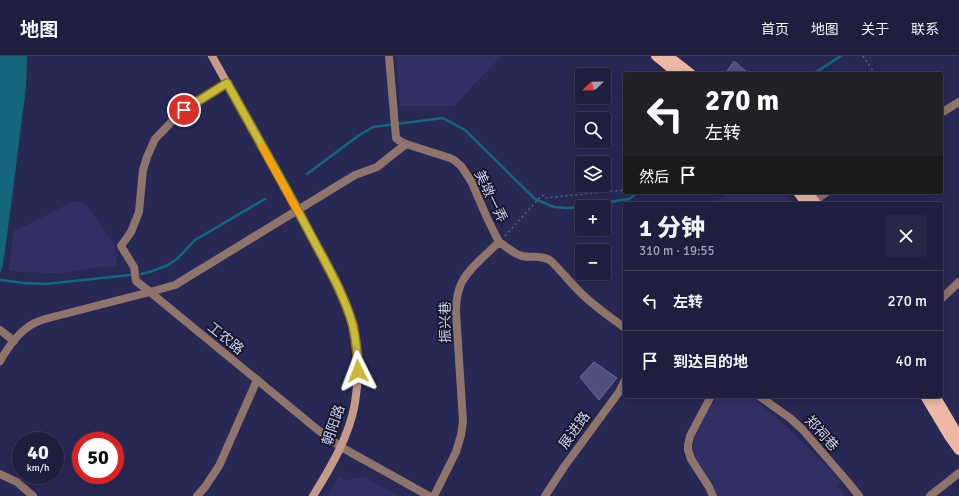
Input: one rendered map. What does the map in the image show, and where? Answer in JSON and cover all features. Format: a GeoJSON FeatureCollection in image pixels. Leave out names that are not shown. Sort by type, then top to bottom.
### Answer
{"type":"FeatureCollection","features":[{"type":"Feature","properties":{"kind":"main road","name":"朝阳路"},"geometry":{"type":"LineString","coordinates":[[212,56],[340,290],[349,314],[355,338],[358,371],[356,398],[349,426],[333,464],[313,496]]}},
{"type":"Feature","properties":{"kind":"main road"},"geometry":{"type":"LineString","coordinates":[[656,56],[676,72]]}},
{"type":"Feature","properties":{"kind":"main road"},"geometry":{"type":"LineString","coordinates":[[668,56],[688,72]]}},
{"type":"Feature","properties":{"kind":"main road"},"geometry":{"type":"LineString","coordinates":[[800,194],[810,202]]}},
{"type":"Feature","properties":{"kind":"main road"},"geometry":{"type":"LineString","coordinates":[[926,398],[959,450]]}},
{"type":"Feature","properties":{"kind":"main road"},"geometry":{"type":"LineString","coordinates":[[936,398],[959,438]]}},
{"type":"Feature","properties":{"kind":"street","name":"美墩一弄"},"geometry":{"type":"LineString","coordinates":[[389,56],[393,113],[397,140],[450,158],[461,166],[470,180],[488,220],[500,242]]}},
{"type":"Feature","properties":{"kind":"street","name":"工农路"},"geometry":{"type":"LineString","coordinates":[[227,83],[181,112],[153,142],[143,170],[139,212],[131,232],[121,246],[134,267],[136,281],[318,430],[341,447],[429,496]]}},
{"type":"Feature","properties":{"kind":"street"},"geometry":{"type":"LineString","coordinates":[[943,112],[959,102]]}},
{"type":"Feature","properties":{"kind":"street"},"geometry":{"type":"LineString","coordinates":[[0,361],[14,341],[29,326],[40,321],[166,288],[175,284],[355,175],[377,167],[406,144]]}},
{"type":"Feature","properties":{"kind":"street"},"geometry":{"type":"LineString","coordinates":[[812,202],[823,194]]}},
{"type":"Feature","properties":{"kind":"street"},"geometry":{"type":"LineString","coordinates":[[500,242],[513,252],[522,256],[548,258],[590,302],[623,327]]}},
{"type":"Feature","properties":{"kind":"street","name":"振兴巷"},"geometry":{"type":"LineString","coordinates":[[434,496],[456,452],[463,422],[456,312],[457,296],[460,285],[466,276],[500,242]]}},
{"type":"Feature","properties":{"kind":"street"},"geometry":{"type":"LineString","coordinates":[[943,297],[959,282]]}},
{"type":"Feature","properties":{"kind":"street"},"geometry":{"type":"LineString","coordinates":[[0,330],[14,341]]}},
{"type":"Feature","properties":{"kind":"street"},"geometry":{"type":"LineString","coordinates":[[197,496],[219,466],[257,380]]}},
{"type":"Feature","properties":{"kind":"street","name":"展进路"},"geometry":{"type":"LineString","coordinates":[[545,496],[564,467],[619,392],[623,384]]}},
{"type":"Feature","properties":{"kind":"street"},"geometry":{"type":"LineString","coordinates":[[710,398],[690,436],[688,450],[691,459],[709,487],[712,496]]}},
{"type":"Feature","properties":{"kind":"street","name":"郑祠巷"},"geometry":{"type":"LineString","coordinates":[[762,398],[790,418],[802,429],[847,480],[859,496]]}},
{"type":"Feature","properties":{"kind":"street"},"geometry":{"type":"LineString","coordinates":[[930,496],[959,473]]}},
{"type":"Feature","properties":{"kind":"street"},"geometry":{"type":"LineString","coordinates":[[0,474],[17,482],[33,496]]}},
{"type":"Feature","properties":{"kind":"path"},"geometry":{"type":"LineString","coordinates":[[863,56],[874,72]]}},
{"type":"Feature","properties":{"kind":"path"},"geometry":{"type":"LineString","coordinates":[[500,242],[542,195],[545,198],[623,190]]}},
{"type":"Feature","properties":{"kind":"shaded area"},"geometry":{"type":"Polygon","coordinates":[[[396,56],[501,56],[454,106],[400,106],[396,56]]]}},
{"type":"Feature","properties":{"kind":"shaded area"},"geometry":{"type":"Polygon","coordinates":[[[722,194],[784,194],[791,202],[716,202],[724,196],[722,194]]]}},
{"type":"Feature","properties":{"kind":"shaded area"},"geometry":{"type":"Polygon","coordinates":[[[74,201],[86,205],[115,245],[117,265],[60,273],[9,271],[13,232],[74,201]]]}},
{"type":"Feature","properties":{"kind":"shaded area"},"geometry":{"type":"Polygon","coordinates":[[[716,398],[753,398],[790,430],[842,482],[837,485],[845,495],[716,496],[713,483],[692,453],[696,433],[716,398]]]}},
{"type":"Feature","properties":{"kind":"shaded area"},"geometry":{"type":"Polygon","coordinates":[[[339,476],[346,480],[364,477],[401,496],[327,496],[339,476]]]}},
{"type":"Feature","properties":{"kind":"water"},"geometry":{"type":"Polygon","coordinates":[[[0,56],[27,56],[26,87],[3,264],[0,274],[0,56]]]}},
{"type":"Feature","properties":{"kind":"building"},"geometry":{"type":"Polygon","coordinates":[[[734,61],[747,72],[726,72],[734,61]]]}},
{"type":"Feature","properties":{"kind":"building"},"geometry":{"type":"Polygon","coordinates":[[[594,362],[617,378],[599,400],[580,377],[594,362]]]}},
{"type":"Feature","properties":{"kind":"waterway"},"geometry":{"type":"LineString","coordinates":[[816,72],[841,56]]}},
{"type":"Feature","properties":{"kind":"waterway"},"geometry":{"type":"LineString","coordinates":[[307,174],[358,136],[373,127],[443,118],[465,130],[535,199],[554,207],[570,208],[629,199],[636,194]]}},
{"type":"Feature","properties":{"kind":"waterway"},"geometry":{"type":"LineString","coordinates":[[141,274],[168,265],[177,259],[195,240],[265,199]]}},
{"type":"Feature","properties":{"kind":"waterway"},"geometry":{"type":"LineString","coordinates":[[0,280],[46,284],[130,275]]}},
{"type":"Feature","properties":{"kind":"slow traffic"},"geometry":{"type":"LineString","coordinates":[[262,147],[298,212]]}},
{"type":"Feature","properties":{"kind":"route"},"geometry":{"type":"LineString","coordinates":[[184,110],[227,83],[340,290],[353,327],[357,348],[358,371]]}}]}
